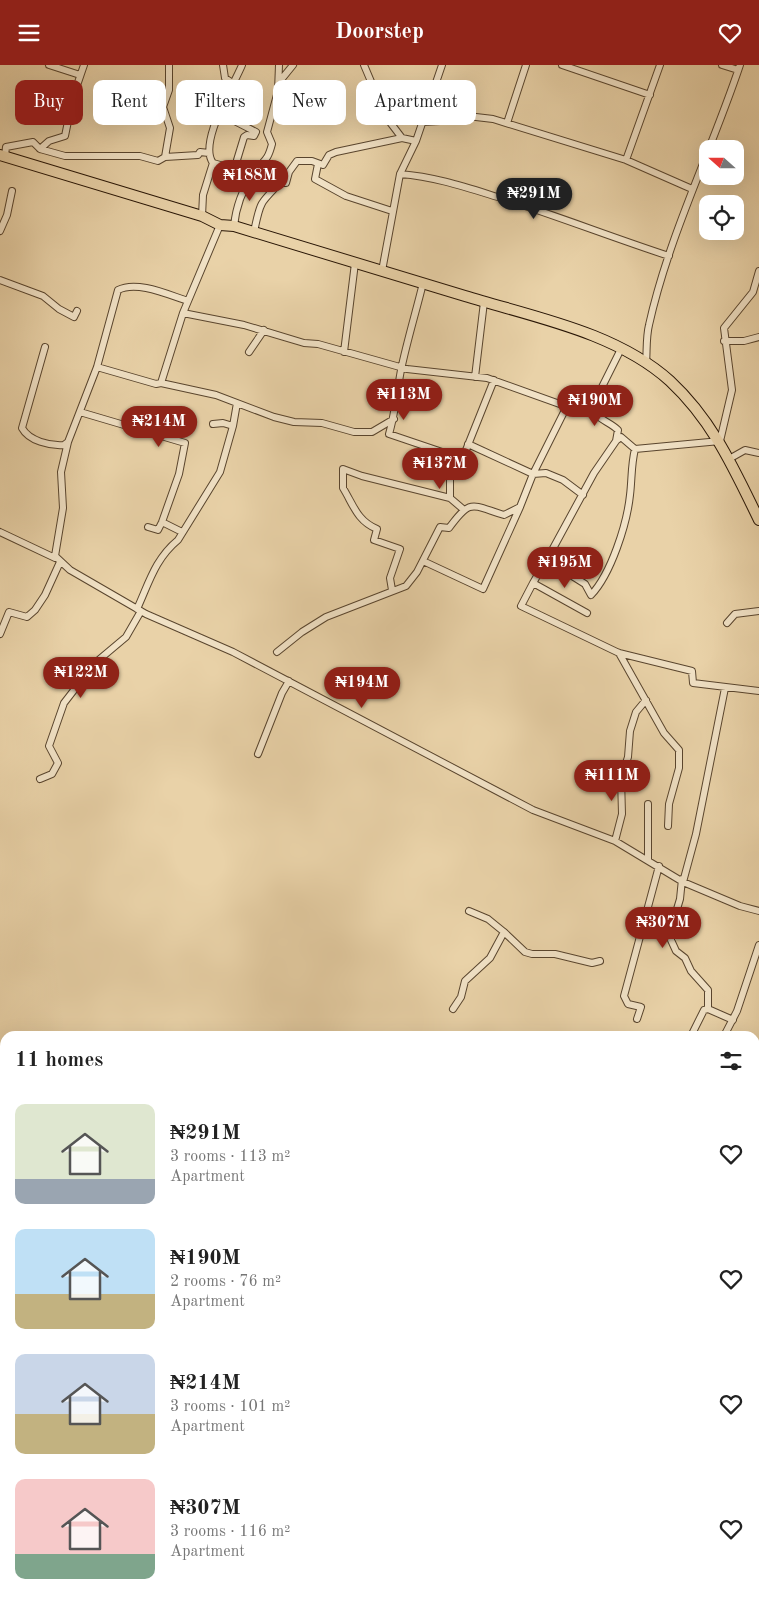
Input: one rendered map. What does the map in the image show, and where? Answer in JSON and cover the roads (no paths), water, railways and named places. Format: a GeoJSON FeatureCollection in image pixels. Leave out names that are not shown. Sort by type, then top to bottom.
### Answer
{"type":"FeatureCollection","features":[{"type":"Feature","properties":{"kind":"highway"},"geometry":{"type":"LineString","coordinates":[[3,155],[202,216],[220,225],[234,226],[572,329],[621,349],[646,364],[683,394],[720,441],[759,520]]}},
{"type":"Feature","properties":{"kind":"street"},"geometry":{"type":"LineString","coordinates":[[49,65],[80,75]]}},
{"type":"Feature","properties":{"kind":"street"},"geometry":{"type":"LineString","coordinates":[[40,149],[49,141],[63,138],[68,133],[73,97],[84,65]]}},
{"type":"Feature","properties":{"kind":"street"},"geometry":{"type":"LineString","coordinates":[[165,157],[170,128],[166,121],[163,107],[169,92],[169,65]]}},
{"type":"Feature","properties":{"kind":"street"},"geometry":{"type":"LineString","coordinates":[[224,65],[225,77],[229,80]]}},
{"type":"Feature","properties":{"kind":"street"},"geometry":{"type":"LineString","coordinates":[[236,80],[242,65]]}},
{"type":"Feature","properties":{"kind":"street"},"geometry":{"type":"LineString","coordinates":[[278,80],[279,65]]}},
{"type":"Feature","properties":{"kind":"street"},"geometry":{"type":"LineString","coordinates":[[281,80],[293,65]]}},
{"type":"Feature","properties":{"kind":"street"},"geometry":{"type":"LineString","coordinates":[[364,65],[381,109],[402,138]]}},
{"type":"Feature","properties":{"kind":"street"},"geometry":{"type":"LineString","coordinates":[[437,80],[442,65]]}},
{"type":"Feature","properties":{"kind":"street"},"geometry":{"type":"LineString","coordinates":[[507,123],[526,65]]}},
{"type":"Feature","properties":{"kind":"street"},"geometry":{"type":"LineString","coordinates":[[562,65],[650,95]]}},
{"type":"Feature","properties":{"kind":"street"},"geometry":{"type":"LineString","coordinates":[[626,160],[660,65]]}},
{"type":"Feature","properties":{"kind":"street"},"geometry":{"type":"LineString","coordinates":[[646,364],[648,327],[670,256],[692,189],[739,68],[722,65]]}},
{"type":"Feature","properties":{"kind":"street"},"geometry":{"type":"LineString","coordinates":[[234,226],[236,207],[253,174],[268,159],[272,144],[267,135],[268,123],[273,104]]}},
{"type":"Feature","properties":{"kind":"street"},"geometry":{"type":"LineString","coordinates":[[476,117],[507,123],[626,160],[692,189]]}},
{"type":"Feature","properties":{"kind":"street"},"geometry":{"type":"LineString","coordinates":[[202,216],[203,195],[212,163],[209,153],[209,141],[216,125]]}},
{"type":"Feature","properties":{"kind":"street"},"geometry":{"type":"LineString","coordinates":[[238,170],[237,160],[244,137],[246,135],[254,137],[256,132],[242,125]]}},
{"type":"Feature","properties":{"kind":"street"},"geometry":{"type":"LineString","coordinates":[[382,271],[400,174],[422,125]]}},
{"type":"Feature","properties":{"kind":"street"},"geometry":{"type":"LineString","coordinates":[[254,232],[258,205],[280,183],[286,183],[294,164],[300,161],[323,165],[329,155],[336,152],[402,138],[416,141]]}},
{"type":"Feature","properties":{"kind":"street"},"geometry":{"type":"LineString","coordinates":[[3,155],[4,148],[9,146],[33,143],[40,149],[65,157],[140,156],[158,161],[165,157],[198,155],[200,151],[209,153]]}},
{"type":"Feature","properties":{"kind":"street"},"geometry":{"type":"LineString","coordinates":[[212,163],[253,174]]}},
{"type":"Feature","properties":{"kind":"street"},"geometry":{"type":"LineString","coordinates":[[318,164],[315,179],[346,196],[392,211]]}},
{"type":"Feature","properties":{"kind":"street"},"geometry":{"type":"LineString","coordinates":[[400,174],[431,176],[572,221],[670,256]]}},
{"type":"Feature","properties":{"kind":"street"},"geometry":{"type":"LineString","coordinates":[[0,231],[7,215],[12,191]]}},
{"type":"Feature","properties":{"kind":"street"},"geometry":{"type":"LineString","coordinates":[[161,383],[183,313],[220,225]]}},
{"type":"Feature","properties":{"kind":"street"},"geometry":{"type":"LineString","coordinates":[[344,352],[355,263]]}},
{"type":"Feature","properties":{"kind":"street"},"geometry":{"type":"LineString","coordinates":[[550,562],[550,554],[594,473],[616,441],[621,437],[635,449],[720,441],[732,390],[724,341],[724,329],[753,292],[759,271]]}},
{"type":"Feature","properties":{"kind":"street"},"geometry":{"type":"LineString","coordinates":[[0,280],[43,296],[68,315],[74,317],[77,311]]}},
{"type":"Feature","properties":{"kind":"street"},"geometry":{"type":"LineString","coordinates":[[423,283],[402,367],[393,409],[394,419],[389,434],[450,455],[463,454],[494,380]]}},
{"type":"Feature","properties":{"kind":"street"},"geometry":{"type":"LineString","coordinates":[[0,634],[9,612],[27,617],[35,610],[57,560],[64,508],[61,472],[68,443],[97,367],[118,290],[129,286],[188,301]]}},
{"type":"Feature","properties":{"kind":"street"},"geometry":{"type":"LineString","coordinates":[[475,377],[484,302]]}},
{"type":"Feature","properties":{"kind":"street"},"geometry":{"type":"LineString","coordinates":[[183,313],[264,330],[304,343],[318,344],[402,367],[494,380],[582,412],[591,409],[621,349]]}},
{"type":"Feature","properties":{"kind":"street"},"geometry":{"type":"LineString","coordinates":[[249,352],[264,330]]}},
{"type":"Feature","properties":{"kind":"street"},"geometry":{"type":"LineString","coordinates":[[724,341],[744,341],[759,337]]}},
{"type":"Feature","properties":{"kind":"street"},"geometry":{"type":"LineString","coordinates":[[45,347],[22,428],[25,434],[38,441],[60,445],[68,443]]}},
{"type":"Feature","properties":{"kind":"street"},"geometry":{"type":"LineString","coordinates":[[97,367],[156,385],[161,383],[216,395],[274,417],[294,422],[322,423],[354,432],[372,432],[394,419]]}},
{"type":"Feature","properties":{"kind":"street"},"geometry":{"type":"LineString","coordinates":[[40,779],[52,775],[58,763],[50,746],[64,703],[95,663],[126,637],[139,610],[148,579],[182,532],[220,472],[238,403]]}},
{"type":"Feature","properties":{"kind":"street"},"geometry":{"type":"LineString","coordinates":[[423,561],[483,589],[533,474],[566,406]]}},
{"type":"Feature","properties":{"kind":"street"},"geometry":{"type":"LineString","coordinates":[[591,409],[594,414],[618,430],[616,441]]}},
{"type":"Feature","properties":{"kind":"street"},"geometry":{"type":"LineString","coordinates":[[80,412],[185,443],[179,474],[162,522],[158,530],[148,527]]}},
{"type":"Feature","properties":{"kind":"street"},"geometry":{"type":"LineString","coordinates":[[213,424],[233,425]]}},
{"type":"Feature","properties":{"kind":"street"},"geometry":{"type":"LineString","coordinates":[[468,444],[533,474],[546,473],[563,480],[582,495]]}},
{"type":"Feature","properties":{"kind":"street"},"geometry":{"type":"LineString","coordinates":[[550,562],[585,584],[591,595],[597,588],[619,541],[624,524],[630,495],[631,467],[635,449]]}},
{"type":"Feature","properties":{"kind":"street"},"geometry":{"type":"LineString","coordinates":[[729,459],[746,450],[759,453]]}},
{"type":"Feature","properties":{"kind":"street"},"geometry":{"type":"LineString","coordinates":[[450,455],[450,498]]}},
{"type":"Feature","properties":{"kind":"street"},"geometry":{"type":"LineString","coordinates":[[392,590],[390,578],[400,549],[374,540],[377,529],[368,525],[357,515],[348,493],[343,488],[343,469],[362,476],[450,498],[463,509]]}},
{"type":"Feature","properties":{"kind":"street"},"geometry":{"type":"LineString","coordinates":[[278,651],[302,632],[326,617],[406,586],[423,561],[440,527],[449,528],[463,509],[472,505],[504,515],[520,507]]}},
{"type":"Feature","properties":{"kind":"street"},"geometry":{"type":"LineString","coordinates":[[162,522],[182,532]]}},
{"type":"Feature","properties":{"kind":"street"},"geometry":{"type":"LineString","coordinates":[[0,532],[57,560],[139,610],[216,644],[290,681],[404,744],[533,809],[615,841],[683,881],[740,906],[759,911]]}},
{"type":"Feature","properties":{"kind":"street"},"geometry":{"type":"LineString","coordinates":[[550,562],[544,564],[521,606],[619,653],[692,671],[693,683],[759,691]]}},
{"type":"Feature","properties":{"kind":"street"},"geometry":{"type":"LineString","coordinates":[[533,583],[588,613]]}},
{"type":"Feature","properties":{"kind":"street"},"geometry":{"type":"LineString","coordinates":[[727,623],[735,614],[759,611]]}},
{"type":"Feature","properties":{"kind":"street"},"geometry":{"type":"LineString","coordinates":[[619,653],[664,733],[679,750],[680,759],[669,804],[668,826]]}},
{"type":"Feature","properties":{"kind":"street"},"geometry":{"type":"LineString","coordinates":[[258,753],[282,693],[290,681]]}},
{"type":"Feature","properties":{"kind":"street"},"geometry":{"type":"LineString","coordinates":[[708,1009],[708,990],[691,971],[685,958],[676,951],[671,940],[671,929],[696,835],[724,688]]}},
{"type":"Feature","properties":{"kind":"street"},"geometry":{"type":"LineString","coordinates":[[615,841],[622,814],[621,778],[628,757],[630,731],[636,712],[646,700]]}},
{"type":"Feature","properties":{"kind":"street"},"geometry":{"type":"LineString","coordinates":[[623,768],[646,775]]}},
{"type":"Feature","properties":{"kind":"street"},"geometry":{"type":"LineString","coordinates":[[648,804],[648,859]]}},
{"type":"Feature","properties":{"kind":"street"},"geometry":{"type":"LineString","coordinates":[[637,1019],[641,1007],[628,1004],[624,996],[660,866]]}},
{"type":"Feature","properties":{"kind":"street"},"geometry":{"type":"LineString","coordinates":[[469,911],[488,919],[525,952],[532,954],[555,954],[592,963],[600,961]]}},
{"type":"Feature","properties":{"kind":"street"},"geometry":{"type":"LineString","coordinates":[[453,1009],[461,997],[465,981],[490,959],[504,932]]}},
{"type":"Feature","properties":{"kind":"street"},"geometry":{"type":"LineString","coordinates":[[727,1031],[733,1020],[759,945]]}},
{"type":"Feature","properties":{"kind":"street"},"geometry":{"type":"LineString","coordinates":[[708,1009],[733,1020]]}},
{"type":"Feature","properties":{"kind":"street"},"geometry":{"type":"LineString","coordinates":[[694,1031],[704,1010],[708,1009]]}}]}
